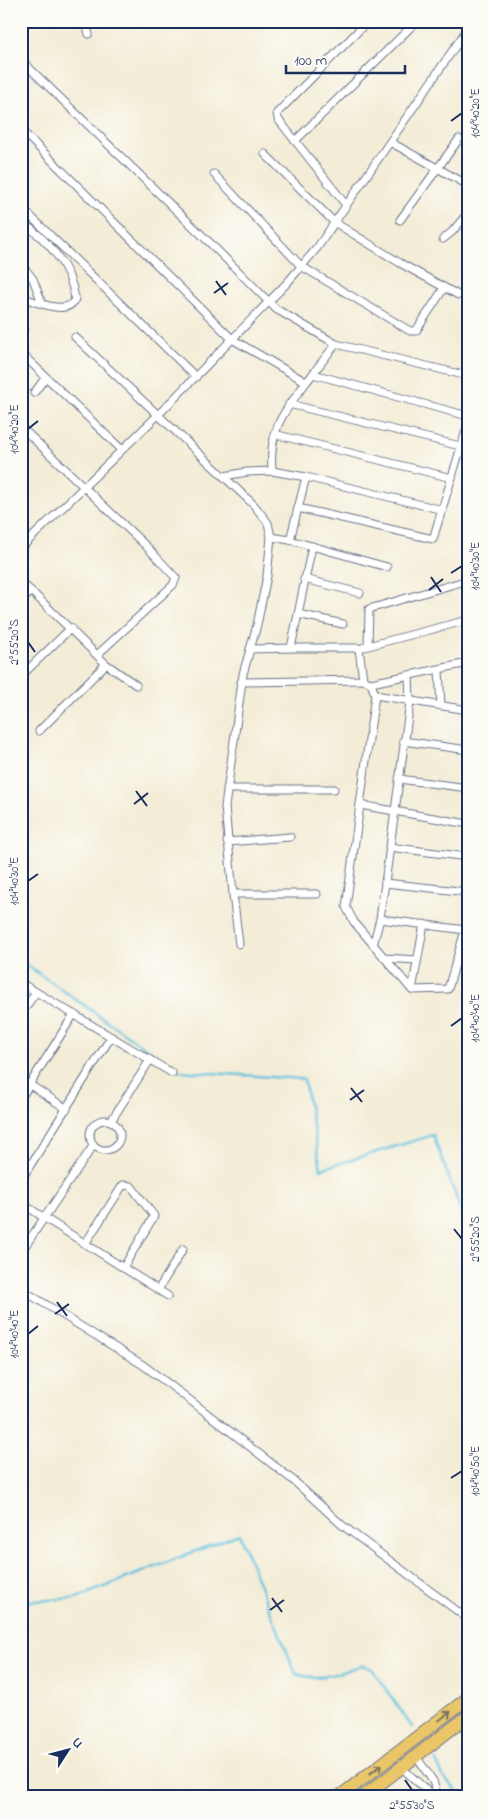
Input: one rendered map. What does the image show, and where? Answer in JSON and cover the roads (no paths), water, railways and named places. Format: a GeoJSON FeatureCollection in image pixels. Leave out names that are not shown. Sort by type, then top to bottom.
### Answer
{"type":"FeatureCollection","features":[{"type":"Feature","properties":{"kind":"highway"},"geometry":{"type":"LineString","coordinates":[[339,1797],[468,1698]]}},
{"type":"Feature","properties":{"kind":"highway"},"geometry":{"type":"LineString","coordinates":[[363,1797],[468,1716]]}},
{"type":"Feature","properties":{"kind":"street"},"geometry":{"type":"LineString","coordinates":[[21,28],[28,21]]}},
{"type":"Feature","properties":{"kind":"street"},"geometry":{"type":"LineString","coordinates":[[86,21],[89,34]]}},
{"type":"Feature","properties":{"kind":"street"},"geometry":{"type":"LineString","coordinates":[[346,205],[278,119],[278,111],[368,21]]}},
{"type":"Feature","properties":{"kind":"street"},"geometry":{"type":"LineString","coordinates":[[295,142],[417,21]]}},
{"type":"Feature","properties":{"kind":"street"},"geometry":{"type":"LineString","coordinates":[[21,548],[196,377],[269,303],[302,266],[468,28]]}},
{"type":"Feature","properties":{"kind":"street"},"geometry":{"type":"LineString","coordinates":[[21,60],[276,310],[336,344],[468,376]]}},
{"type":"Feature","properties":{"kind":"street"},"geometry":{"type":"LineString","coordinates":[[21,130],[232,339],[306,382]]}},
{"type":"Feature","properties":{"kind":"street"},"geometry":{"type":"LineString","coordinates":[[400,220],[459,139]]}},
{"type":"Feature","properties":{"kind":"street"},"geometry":{"type":"LineString","coordinates":[[390,142],[468,185]]}},
{"type":"Feature","properties":{"kind":"street"},"geometry":{"type":"LineString","coordinates":[[265,154],[334,222],[458,295]]}},
{"type":"Feature","properties":{"kind":"street"},"geometry":{"type":"LineString","coordinates":[[214,174],[302,266],[410,331],[416,331],[421,325],[444,288]]}},
{"type":"Feature","properties":{"kind":"street"},"geometry":{"type":"LineString","coordinates":[[21,207],[196,377]]}},
{"type":"Feature","properties":{"kind":"street"},"geometry":{"type":"LineString","coordinates":[[442,239],[452,232],[468,213]]}},
{"type":"Feature","properties":{"kind":"street"},"geometry":{"type":"LineString","coordinates":[[21,222],[54,250],[74,294],[73,303],[66,307],[21,297]]}},
{"type":"Feature","properties":{"kind":"street"},"geometry":{"type":"LineString","coordinates":[[23,267],[33,279],[42,303]]}},
{"type":"Feature","properties":{"kind":"street"},"geometry":{"type":"LineString","coordinates":[[468,336],[468,343]]}},
{"type":"Feature","properties":{"kind":"street"},"geometry":{"type":"LineString","coordinates":[[75,337],[224,476],[259,510],[268,523],[271,537],[267,576],[241,682],[224,807],[239,944]]}},
{"type":"Feature","properties":{"kind":"street"},"geometry":{"type":"LineString","coordinates":[[272,471],[271,456],[274,434],[289,404],[336,344]]}},
{"type":"Feature","properties":{"kind":"street"},"geometry":{"type":"LineString","coordinates":[[21,353],[122,449]]}},
{"type":"Feature","properties":{"kind":"street"},"geometry":{"type":"LineString","coordinates":[[313,374],[468,416]]}},
{"type":"Feature","properties":{"kind":"street"},"geometry":{"type":"LineString","coordinates":[[34,393],[46,377]]}},
{"type":"Feature","properties":{"kind":"street"},"geometry":{"type":"LineString","coordinates":[[289,404],[460,446]]}},
{"type":"Feature","properties":{"kind":"street"},"geometry":{"type":"LineString","coordinates":[[298,508],[432,540],[443,510],[460,446],[468,424]]}},
{"type":"Feature","properties":{"kind":"street"},"geometry":{"type":"LineString","coordinates":[[21,427],[146,546],[176,578],[174,585],[97,655]]}},
{"type":"Feature","properties":{"kind":"street"},"geometry":{"type":"LineString","coordinates":[[274,434],[452,478]]}},
{"type":"Feature","properties":{"kind":"street"},"geometry":{"type":"LineString","coordinates":[[224,476],[247,472],[272,471],[306,477],[443,510]]}},
{"type":"Feature","properties":{"kind":"street"},"geometry":{"type":"LineString","coordinates":[[290,540],[306,477]]}},
{"type":"Feature","properties":{"kind":"street"},"geometry":{"type":"LineString","coordinates":[[271,537],[290,540],[387,567]]}},
{"type":"Feature","properties":{"kind":"street"},"geometry":{"type":"LineString","coordinates":[[291,648],[312,546]]}},
{"type":"Feature","properties":{"kind":"street"},"geometry":{"type":"LineString","coordinates":[[304,579],[360,593]]}},
{"type":"Feature","properties":{"kind":"street"},"geometry":{"type":"LineString","coordinates":[[368,646],[369,608],[468,580]]}},
{"type":"Feature","properties":{"kind":"street"},"geometry":{"type":"LineString","coordinates":[[21,582],[71,628],[106,664],[136,685]]}},
{"type":"Feature","properties":{"kind":"street"},"geometry":{"type":"LineString","coordinates":[[21,602],[31,591]]}},
{"type":"Feature","properties":{"kind":"street"},"geometry":{"type":"LineString","coordinates":[[298,614],[343,624]]}},
{"type":"Feature","properties":{"kind":"street"},"geometry":{"type":"LineString","coordinates":[[250,649],[359,648],[468,620]]}},
{"type":"Feature","properties":{"kind":"street"},"geometry":{"type":"LineString","coordinates":[[21,676],[71,628]]}},
{"type":"Feature","properties":{"kind":"street"},"geometry":{"type":"LineString","coordinates":[[359,648],[363,680]]}},
{"type":"Feature","properties":{"kind":"street"},"geometry":{"type":"LineString","coordinates":[[241,682],[363,680],[371,683],[468,663],[468,673]]}},
{"type":"Feature","properties":{"kind":"street"},"geometry":{"type":"LineString","coordinates":[[39,731],[106,664]]}},
{"type":"Feature","properties":{"kind":"street"},"geometry":{"type":"LineString","coordinates":[[439,670],[441,706]]}},
{"type":"Feature","properties":{"kind":"street"},"geometry":{"type":"LineString","coordinates":[[373,945],[380,919],[389,847],[396,812],[403,741],[410,702],[409,674]]}},
{"type":"Feature","properties":{"kind":"street"},"geometry":{"type":"LineString","coordinates":[[371,683],[375,695],[346,907],[354,922],[412,990]]}},
{"type":"Feature","properties":{"kind":"street"},"geometry":{"type":"LineString","coordinates":[[375,695],[468,710]]}},
{"type":"Feature","properties":{"kind":"street"},"geometry":{"type":"LineString","coordinates":[[403,741],[468,750]]}},
{"type":"Feature","properties":{"kind":"street"},"geometry":{"type":"LineString","coordinates":[[399,779],[468,788]]}},
{"type":"Feature","properties":{"kind":"street"},"geometry":{"type":"LineString","coordinates":[[227,789],[334,788]]}},
{"type":"Feature","properties":{"kind":"street"},"geometry":{"type":"LineString","coordinates":[[360,805],[468,824]]}},
{"type":"Feature","properties":{"kind":"street"},"geometry":{"type":"LineString","coordinates":[[227,842],[290,837]]}},
{"type":"Feature","properties":{"kind":"street"},"geometry":{"type":"LineString","coordinates":[[389,847],[468,857]]}},
{"type":"Feature","properties":{"kind":"street"},"geometry":{"type":"LineString","coordinates":[[385,883],[468,892]]}},
{"type":"Feature","properties":{"kind":"street"},"geometry":{"type":"LineString","coordinates":[[233,894],[317,894]]}},
{"type":"Feature","properties":{"kind":"street"},"geometry":{"type":"LineString","coordinates":[[380,919],[466,930]]}},
{"type":"Feature","properties":{"kind":"street"},"geometry":{"type":"LineString","coordinates":[[412,990],[448,989],[468,920]]}},
{"type":"Feature","properties":{"kind":"street"},"geometry":{"type":"LineString","coordinates":[[412,990],[424,924]]}},
{"type":"Feature","properties":{"kind":"street"},"geometry":{"type":"LineString","coordinates":[[384,958],[417,960]]}},
{"type":"Feature","properties":{"kind":"street"},"geometry":{"type":"LineString","coordinates":[[21,983],[172,1073]]}},
{"type":"Feature","properties":{"kind":"street"},"geometry":{"type":"LineString","coordinates":[[21,1014],[36,992]]}},
{"type":"Feature","properties":{"kind":"street"},"geometry":{"type":"LineString","coordinates":[[21,1098],[74,1014]]}},
{"type":"Feature","properties":{"kind":"street"},"geometry":{"type":"LineString","coordinates":[[21,1180],[111,1037]]}},
{"type":"Feature","properties":{"kind":"street"},"geometry":{"type":"LineString","coordinates":[[111,1121],[150,1060]]}},
{"type":"Feature","properties":{"kind":"street"},"geometry":{"type":"LineString","coordinates":[[21,1079],[67,1109]]}},
{"type":"Feature","properties":{"kind":"street"},"geometry":{"type":"LineString","coordinates":[[100,1120],[111,1121],[119,1128],[120,1139],[109,1150],[98,1149],[94,1146],[89,1136],[92,1126],[100,1120]]}},
{"type":"Feature","properties":{"kind":"street"},"geometry":{"type":"LineString","coordinates":[[21,1252],[94,1146]]}},
{"type":"Feature","properties":{"kind":"street"},"geometry":{"type":"LineString","coordinates":[[85,1244],[122,1185],[131,1186],[154,1216],[123,1268]]}},
{"type":"Feature","properties":{"kind":"street"},"geometry":{"type":"LineString","coordinates":[[21,1203],[168,1296]]}},
{"type":"Feature","properties":{"kind":"street"},"geometry":{"type":"LineString","coordinates":[[158,1290],[183,1249]]}},
{"type":"Feature","properties":{"kind":"street"},"geometry":{"type":"LineString","coordinates":[[21,1289],[127,1355],[174,1388],[294,1481],[342,1525],[468,1619]]}},
{"type":"Feature","properties":{"kind":"street"},"geometry":{"type":"LineString","coordinates":[[418,1753],[433,1781],[438,1797]]}},
{"type":"Feature","properties":{"kind":"street"},"geometry":{"type":"LineString","coordinates":[[400,1767],[434,1797]]}},
{"type":"Feature","properties":{"kind":"waterway"},"geometry":{"type":"LineString","coordinates":[[21,961],[178,1071],[304,1079],[321,1169],[433,1135],[468,1229]]}},
{"type":"Feature","properties":{"kind":"waterway"},"geometry":{"type":"LineString","coordinates":[[21,1602],[76,1598],[239,1534],[296,1674],[321,1677],[362,1665],[372,1669],[412,1727]]}},
{"type":"Feature","properties":{"kind":"waterway"},"geometry":{"type":"LineString","coordinates":[[435,1759],[444,1778],[463,1797]]}}]}
